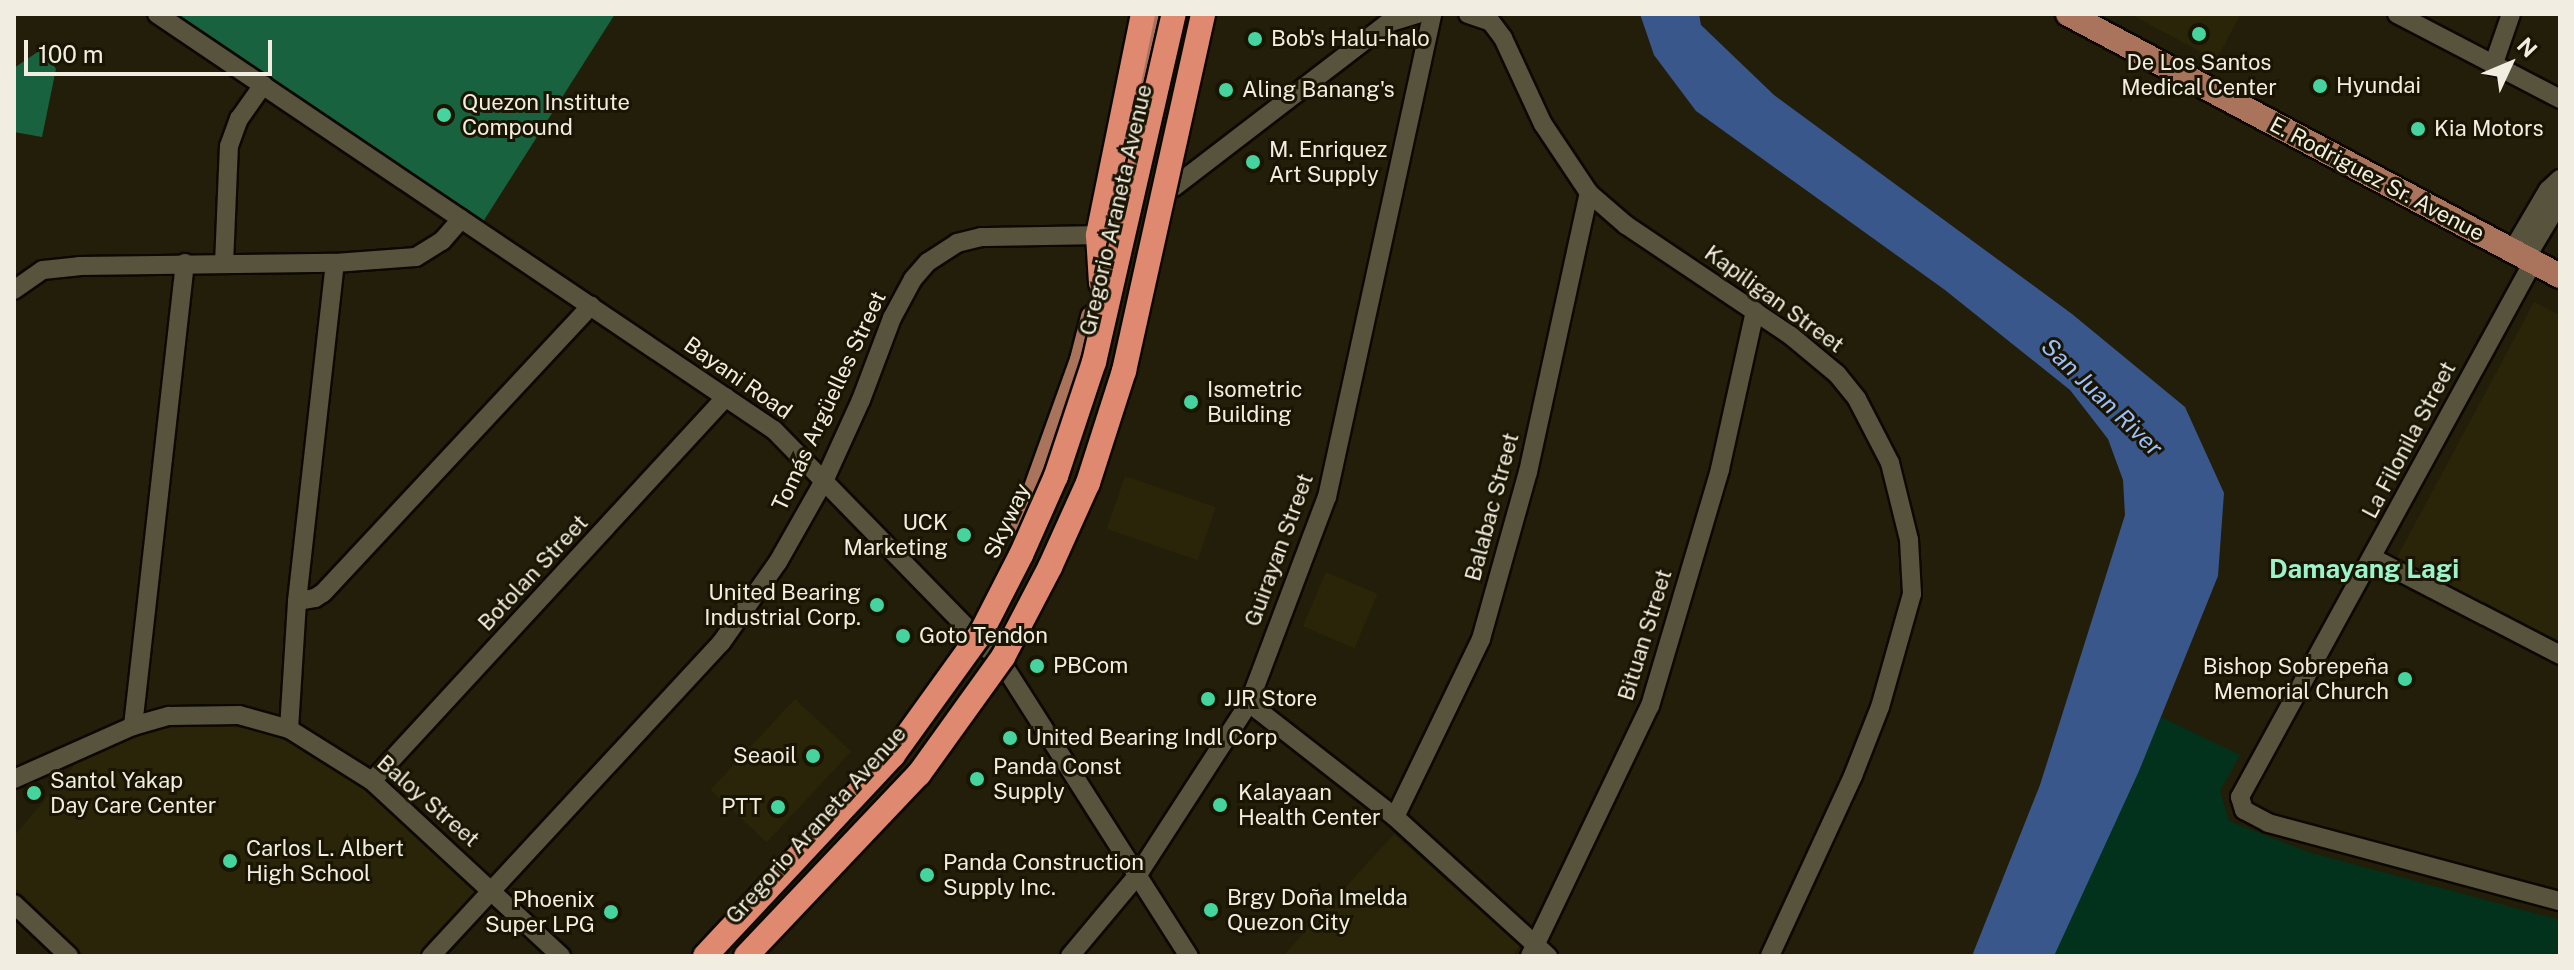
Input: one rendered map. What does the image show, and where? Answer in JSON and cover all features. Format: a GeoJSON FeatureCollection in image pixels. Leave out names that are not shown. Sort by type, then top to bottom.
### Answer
{"type":"FeatureCollection","features":[{"type":"Feature","properties":{"kind":"highway"},"geometry":{"type":"LineString","coordinates":[[1101,283],[1107,235],[1104,207],[1143,14]]}},
{"type":"Feature","properties":{"kind":"highway","name":"Skyway"},"geometry":{"type":"LineString","coordinates":[[705,956],[893,755],[981,633],[1021,555],[1056,476],[1094,362],[1174,14]]}},
{"type":"Feature","properties":{"kind":"highway"},"geometry":{"type":"LineString","coordinates":[[746,956],[919,774],[1003,657],[1050,567],[1088,483],[1124,371],[1203,14]]}},
{"type":"Feature","properties":{"kind":"main road","name":"Gregorio Araneta Avenue"},"geometry":{"type":"LineString","coordinates":[[1107,235],[1159,14]]}},
{"type":"Feature","properties":{"kind":"main road","name":"Gregorio Araneta Avenue"},"geometry":{"type":"LineString","coordinates":[[756,956],[924,775],[1004,666],[1057,567],[1093,484],[1133,371],[1212,14]]}},
{"type":"Feature","properties":{"kind":"main road","name":"E. Rodriguez Sr. Avenue"},"geometry":{"type":"LineString","coordinates":[[2068,14],[2560,276]]}},
{"type":"Feature","properties":{"kind":"main road","name":"Gregorio Araneta Avenue"},"geometry":{"type":"LineString","coordinates":[[697,956],[890,749],[974,632],[1044,470],[1082,360],[1101,283]]}},
{"type":"Feature","properties":{"kind":"street","name":"Bayani Road"},"geometry":{"type":"LineString","coordinates":[[157,14],[774,430],[1004,666],[1189,956]]}},
{"type":"Feature","properties":{"kind":"street"},"geometry":{"type":"LineString","coordinates":[[1174,187],[1388,23],[1418,14]]}},
{"type":"Feature","properties":{"kind":"street","name":"Guirayan Street"},"geometry":{"type":"LineString","coordinates":[[1070,956],[1137,876],[1249,703],[1327,497],[1432,14]]}},
{"type":"Feature","properties":{"kind":"street","name":"Kapiligan Street"},"geometry":{"type":"LineString","coordinates":[[1468,14],[1491,22],[1503,38],[1543,124],[1589,193],[1626,225],[1755,311],[1837,374],[1877,434],[1890,463],[1909,540],[1912,594],[1888,683],[1853,776],[1770,956]]}},
{"type":"Feature","properties":{"kind":"street"},"geometry":{"type":"LineString","coordinates":[[2397,14],[2560,99]]}},
{"type":"Feature","properties":{"kind":"street"},"geometry":{"type":"LineString","coordinates":[[2493,66],[2511,14]]}},
{"type":"Feature","properties":{"kind":"street"},"geometry":{"type":"LineString","coordinates":[[224,264],[229,146],[239,119],[263,85]]}},
{"type":"Feature","properties":{"kind":"street"},"geometry":{"type":"LineString","coordinates":[[2524,257],[2548,190],[2560,179]]}},
{"type":"Feature","properties":{"kind":"street","name":"Balabac Street"},"geometry":{"type":"LineString","coordinates":[[1395,817],[1481,639],[1528,472],[1589,193]]}},
{"type":"Feature","properties":{"kind":"street"},"geometry":{"type":"LineString","coordinates":[[2524,257],[2560,201]]}},
{"type":"Feature","properties":{"kind":"street"},"geometry":{"type":"LineString","coordinates":[[14,290],[43,270],[185,263],[335,263],[416,257],[442,241],[461,219]]}},
{"type":"Feature","properties":{"kind":"street","name":"Tomás Argüelles Street"},"geometry":{"type":"LineString","coordinates":[[431,956],[494,892],[721,643],[778,562],[825,479],[861,400],[892,318],[913,279],[928,262],[957,243],[981,237],[1107,235]]}},
{"type":"Feature","properties":{"kind":"street","name":"La Filonila Street"},"geometry":{"type":"LineString","coordinates":[[2524,257],[2373,558],[2240,797],[2244,810],[2268,823],[2560,901]]}},
{"type":"Feature","properties":{"kind":"street"},"geometry":{"type":"LineString","coordinates":[[133,726],[185,263]]}},
{"type":"Feature","properties":{"kind":"street"},"geometry":{"type":"LineString","coordinates":[[289,729],[297,601],[335,263]]}},
{"type":"Feature","properties":{"kind":"street"},"geometry":{"type":"LineString","coordinates":[[297,601],[315,598],[323,593],[591,306]]}},
{"type":"Feature","properties":{"kind":"street","name":"Bituan Street"},"geometry":{"type":"LineString","coordinates":[[1538,952],[1650,706],[1720,469],[1755,311]]}},
{"type":"Feature","properties":{"kind":"street","name":"Botolan Street"},"geometry":{"type":"LineString","coordinates":[[372,781],[726,397]]}},
{"type":"Feature","properties":{"kind":"street"},"geometry":{"type":"LineString","coordinates":[[2373,558],[2560,655]]}},
{"type":"Feature","properties":{"kind":"street"},"geometry":{"type":"LineString","coordinates":[[1249,703],[1395,817],[1538,952]]}},
{"type":"Feature","properties":{"kind":"street","name":"Baloy Street"},"geometry":{"type":"LineString","coordinates":[[14,779],[133,726],[169,716],[239,715],[289,729],[372,781],[561,956]]}},
{"type":"Feature","properties":{"kind":"street"},"geometry":{"type":"LineString","coordinates":[[14,904],[69,956]]}},
{"type":"Feature","properties":{"kind":"shaded area","name":"De Los Santos Medical Center"},"geometry":{"type":"Polygon","coordinates":[[[2130,14],[2241,14],[2216,60],[2130,14]]]}},
{"type":"Feature","properties":{"kind":"shaded area"},"geometry":{"type":"Polygon","coordinates":[[[2534,302],[2560,315],[2560,646],[2394,563],[2534,302]]]}},
{"type":"Feature","properties":{"kind":"shaded area"},"geometry":{"type":"Polygon","coordinates":[[[1125,476],[1216,507],[1198,560],[1107,529],[1125,476]]]}},
{"type":"Feature","properties":{"kind":"shaded area"},"geometry":{"type":"Polygon","coordinates":[[[1326,572],[1378,594],[1354,648],[1303,626],[1326,572]]]}},
{"type":"Feature","properties":{"kind":"shaded area"},"geometry":{"type":"Polygon","coordinates":[[[795,699],[851,752],[767,842],[710,790],[795,699]]]}},
{"type":"Feature","properties":{"kind":"shaded area","name":"Carlos L. Albert High School"},"geometry":{"type":"Polygon","coordinates":[[[198,726],[260,728],[285,735],[374,790],[481,897],[423,956],[85,956],[14,887],[14,836],[86,751],[149,730],[198,726]]]}},
{"type":"Feature","properties":{"kind":"shaded area"},"geometry":{"type":"Polygon","coordinates":[[[1394,834],[1520,946],[1512,956],[1283,956],[1394,834]]]}},
{"type":"Feature","properties":{"kind":"green space","name":"Quezon Institute Compound"},"geometry":{"type":"Polygon","coordinates":[[[172,14],[615,14],[481,225],[172,14]]]}},
{"type":"Feature","properties":{"kind":"green space"},"geometry":{"type":"Polygon","coordinates":[[[42,49],[56,69],[42,137],[14,132],[14,68],[42,49]]]}},
{"type":"Feature","properties":{"kind":"green space"},"geometry":{"type":"Polygon","coordinates":[[[2161,717],[2240,755],[2220,791],[2229,821],[2308,852],[2560,920],[2560,956],[2054,956],[2161,717]]]}},
{"type":"Feature","properties":{"kind":"water","name":"San Juan River"},"geometry":{"type":"Polygon","coordinates":[[[1640,14],[1699,14],[1701,25],[1774,95],[2072,314],[2185,407],[2224,493],[2218,576],[2139,771],[2054,956],[1972,956],[2040,785],[2125,515],[2123,480],[2108,439],[2070,390],[1945,290],[1696,111],[1654,55],[1640,14]]]}},
{"type":"Feature","properties":{"kind":"place","name":"De Los Santos Medical Center"},"geometry":{"type":"Point","coordinates":[2199,34]}},
{"type":"Feature","properties":{"kind":"place","name":"Bob's Halu-halo"},"geometry":{"type":"Point","coordinates":[1255,39]}},
{"type":"Feature","properties":{"kind":"place","name":"Hyundai"},"geometry":{"type":"Point","coordinates":[2320,86]}},
{"type":"Feature","properties":{"kind":"place","name":"Aling Banang's"},"geometry":{"type":"Point","coordinates":[1226,90]}},
{"type":"Feature","properties":{"kind":"place","name":"Quezon Institute Compound"},"geometry":{"type":"Point","coordinates":[444,115]}},
{"type":"Feature","properties":{"kind":"place","name":"Kia Motors"},"geometry":{"type":"Point","coordinates":[2418,129]}},
{"type":"Feature","properties":{"kind":"place","name":"M. Enriquez Art Supply"},"geometry":{"type":"Point","coordinates":[1253,162]}},
{"type":"Feature","properties":{"kind":"place","name":"Isometric Building"},"geometry":{"type":"Point","coordinates":[1191,402]}},
{"type":"Feature","properties":{"kind":"place","name":"UCK Marketing"},"geometry":{"type":"Point","coordinates":[964,535]}},
{"type":"Feature","properties":{"kind":"place","name":"United Bearing Industrial Corp."},"geometry":{"type":"Point","coordinates":[877,605]}},
{"type":"Feature","properties":{"kind":"place","name":"Goto Tendon"},"geometry":{"type":"Point","coordinates":[903,636]}},
{"type":"Feature","properties":{"kind":"place","name":"PBCom"},"geometry":{"type":"Point","coordinates":[1037,666]}},
{"type":"Feature","properties":{"kind":"place","name":"Bishop Sobrepeña Memorial Church"},"geometry":{"type":"Point","coordinates":[2405,679]}},
{"type":"Feature","properties":{"kind":"place","name":"JJR Store"},"geometry":{"type":"Point","coordinates":[1208,699]}},
{"type":"Feature","properties":{"kind":"place","name":"United Bearing Indl Corp"},"geometry":{"type":"Point","coordinates":[1010,738]}},
{"type":"Feature","properties":{"kind":"place","name":"Seaoil"},"geometry":{"type":"Point","coordinates":[813,756]}},
{"type":"Feature","properties":{"kind":"place","name":"Panda Const Supply"},"geometry":{"type":"Point","coordinates":[977,779]}},
{"type":"Feature","properties":{"kind":"place","name":"Santol Yakap Day Care Center"},"geometry":{"type":"Point","coordinates":[34,793]}},
{"type":"Feature","properties":{"kind":"place","name":"Kalayaan Health Center"},"geometry":{"type":"Point","coordinates":[1220,805]}},
{"type":"Feature","properties":{"kind":"place","name":"PTT"},"geometry":{"type":"Point","coordinates":[778,807]}},
{"type":"Feature","properties":{"kind":"place","name":"Carlos L. Albert High School"},"geometry":{"type":"Point","coordinates":[230,861]}},
{"type":"Feature","properties":{"kind":"place","name":"Panda Construction Supply Inc."},"geometry":{"type":"Point","coordinates":[927,875]}},
{"type":"Feature","properties":{"kind":"place","name":"Brgy Doña Imelda Quezon City"},"geometry":{"type":"Point","coordinates":[1211,910]}},
{"type":"Feature","properties":{"kind":"place","name":"Phoenix Super LPG"},"geometry":{"type":"Point","coordinates":[611,912]}},
{"type":"Feature","properties":{"kind":"district","name":"Damayang Lagi"},"geometry":{"type":"Point","coordinates":[2364,569]}}]}
